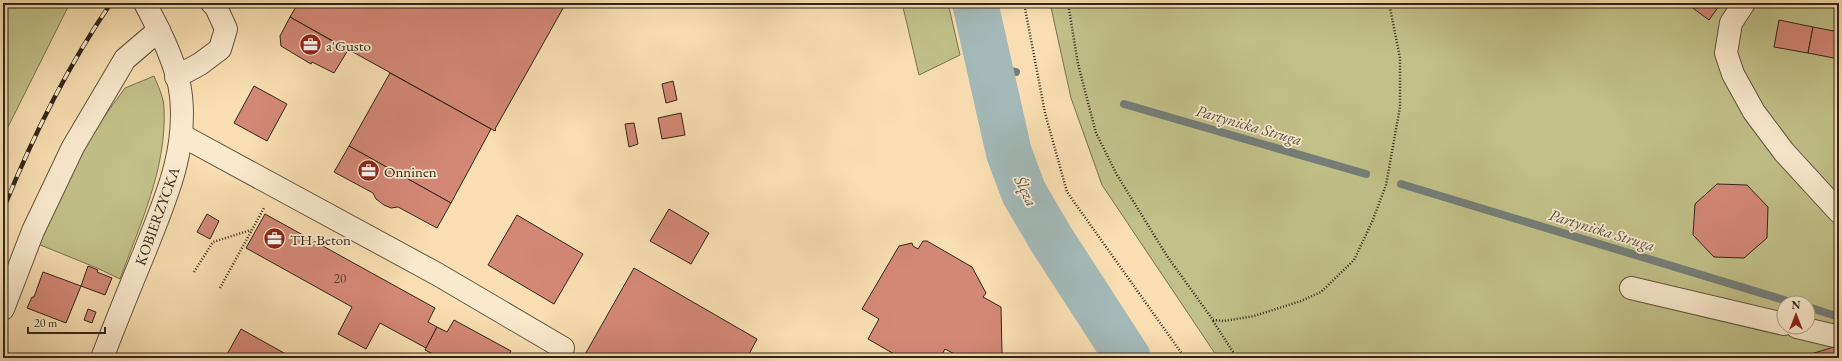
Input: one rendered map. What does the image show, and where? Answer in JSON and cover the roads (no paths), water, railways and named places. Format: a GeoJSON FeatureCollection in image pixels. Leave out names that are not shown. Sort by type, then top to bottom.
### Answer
{"type":"FeatureCollection","features":[{"type":"Feature","properties":{"kind":"street","name":"KOBIERZYCKA"},"geometry":{"type":"LineString","coordinates":[[102,358],[160,215],[175,173],[181,135],[181,95],[171,60],[159,30],[145,3]]}},
{"type":"Feature","properties":{"kind":"street"},"geometry":{"type":"LineString","coordinates":[[176,77],[200,64],[220,49],[226,29],[216,7],[212,3]]}},
{"type":"Feature","properties":{"kind":"street"},"geometry":{"type":"LineString","coordinates":[[1744,3],[1731,23],[1726,53],[1733,74],[1754,112],[1784,152],[1839,212]]}},
{"type":"Feature","properties":{"kind":"street"},"geometry":{"type":"LineString","coordinates":[[3,309],[33,231],[73,147],[125,59],[159,30]]}},
{"type":"Feature","properties":{"kind":"street"},"geometry":{"type":"LineString","coordinates":[[181,135],[437,274],[563,348]]}},
{"type":"Feature","properties":{"kind":"street"},"geometry":{"type":"LineString","coordinates":[[1631,288],[1776,322]]}},
{"type":"Feature","properties":{"kind":"street"},"geometry":{"type":"LineString","coordinates":[[1816,332],[1839,337]]}},
{"type":"Feature","properties":{"kind":"waterway","name":"Ślęza"},"geometry":{"type":"LineString","coordinates":[[975,3],[1009,153],[1024,193],[1051,239],[1128,358]]}},
{"type":"Feature","properties":{"kind":"waterway","name":"Partynicka Struga"},"geometry":{"type":"LineString","coordinates":[[989,65],[1016,72]]}},
{"type":"Feature","properties":{"kind":"waterway","name":"Partynicka Struga"},"geometry":{"type":"LineString","coordinates":[[1124,104],[1366,174]]}},
{"type":"Feature","properties":{"kind":"waterway","name":"Partynicka Struga"},"geometry":{"type":"LineString","coordinates":[[1401,184],[1776,298]]}},
{"type":"Feature","properties":{"kind":"waterway","name":"Partynicka Struga"},"geometry":{"type":"LineString","coordinates":[[1816,310],[1839,317]]}},
{"type":"Feature","properties":{"kind":"railway"},"geometry":{"type":"LineString","coordinates":[[3,210],[26,156],[51,104],[80,52],[111,3]]}},
{"type":"Feature","properties":{"kind":"place","name":"a'Gusto"},"geometry":{"type":"Point","coordinates":[310,45]}},
{"type":"Feature","properties":{"kind":"place","name":"Onninen"},"geometry":{"type":"Point","coordinates":[369,171]}},
{"type":"Feature","properties":{"kind":"place","name":"TH-Beton"},"geometry":{"type":"Point","coordinates":[274,239]}}]}
